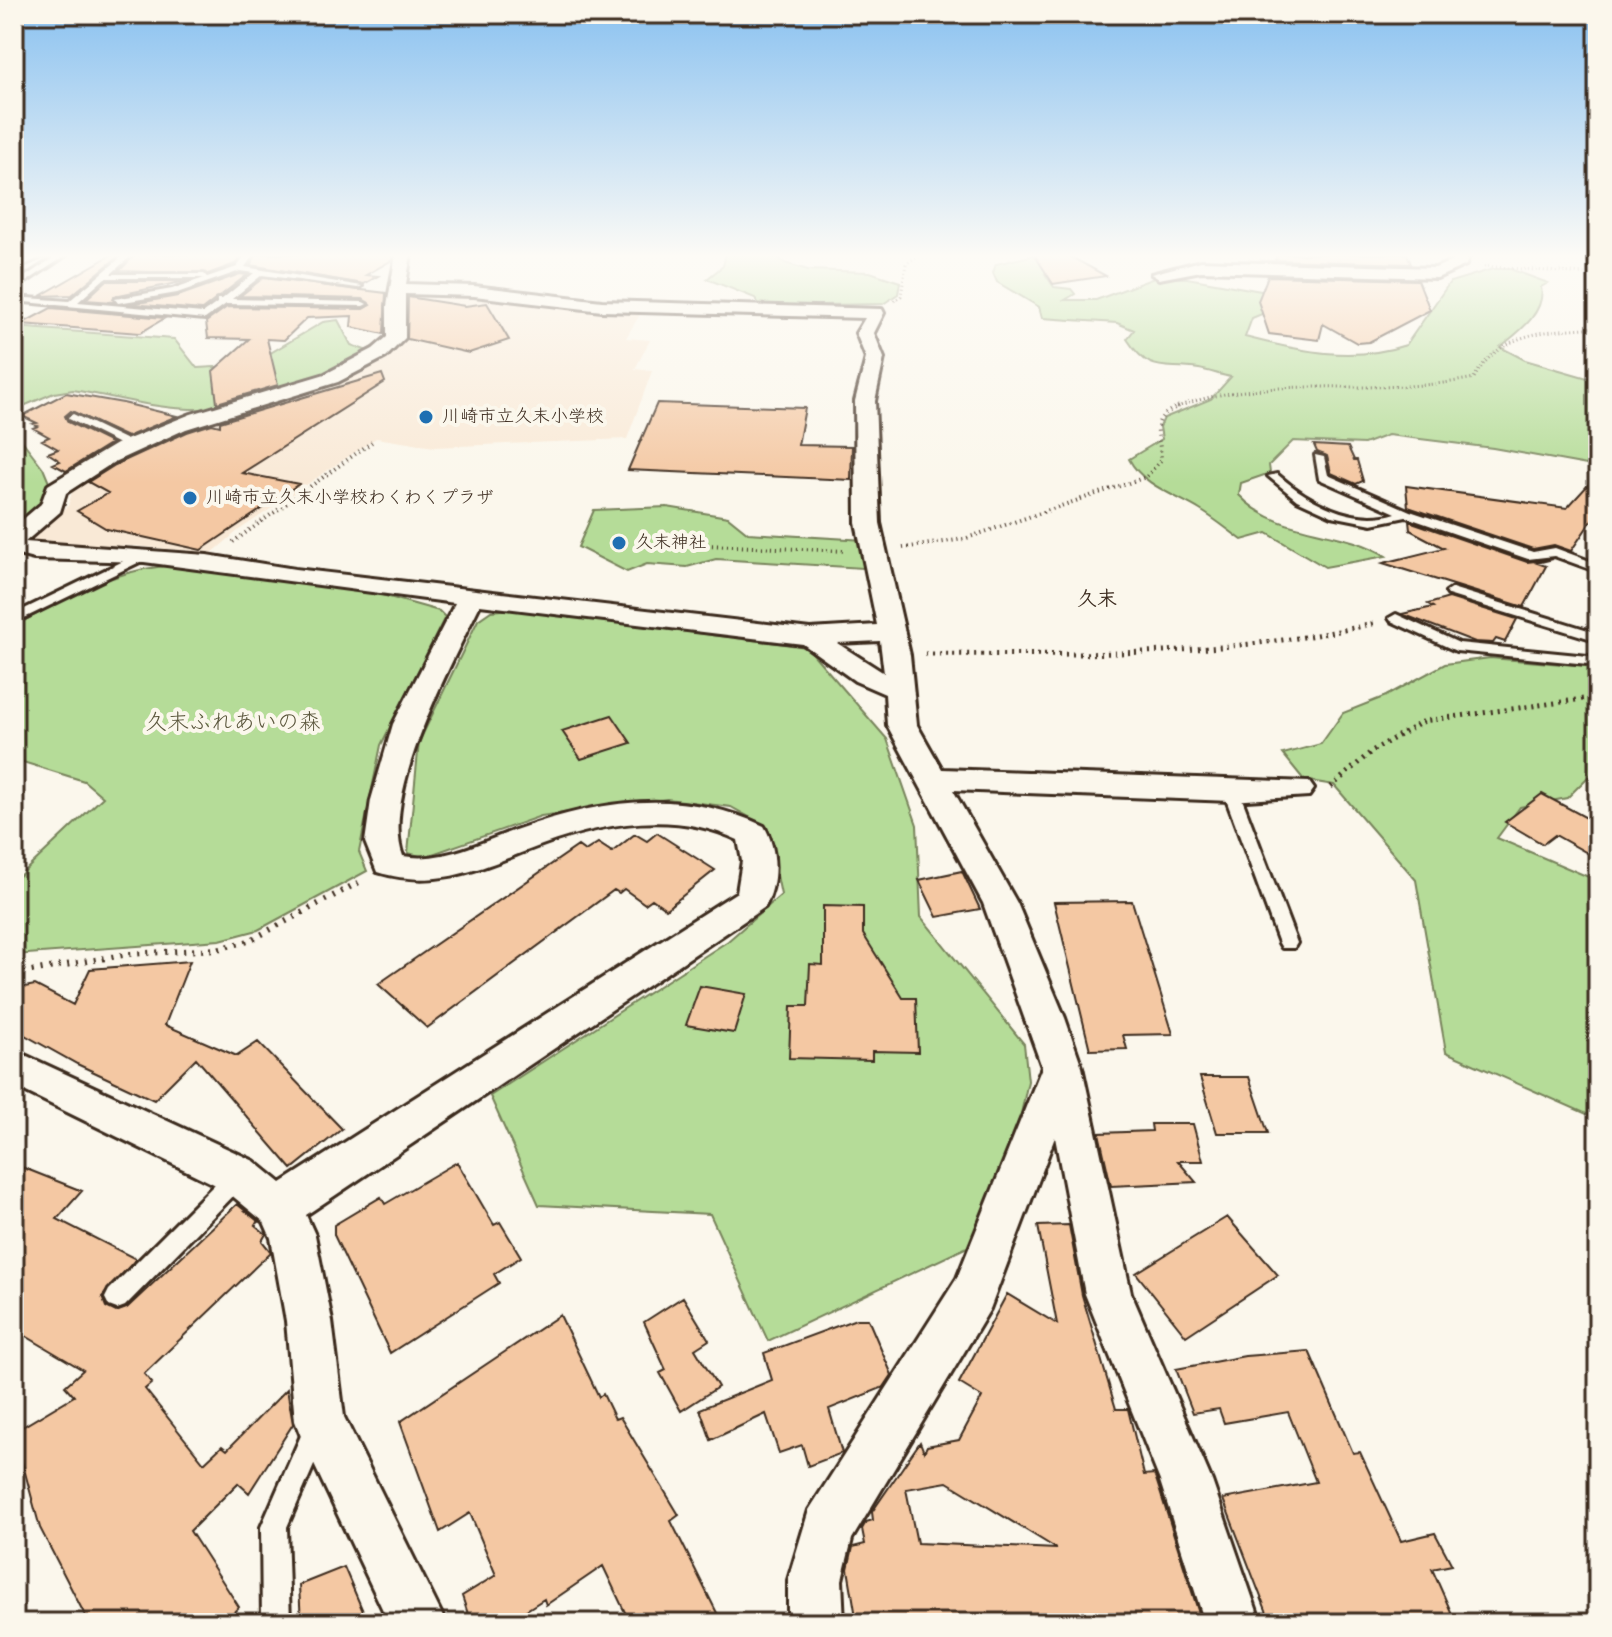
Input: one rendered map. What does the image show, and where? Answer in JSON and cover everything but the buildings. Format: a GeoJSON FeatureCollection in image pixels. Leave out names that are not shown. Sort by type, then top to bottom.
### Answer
{"type":"FeatureCollection","features":[{"type":"Feature","properties":{"kind":"street"},"geometry":{"type":"LineString","coordinates":[[14,539],[52,507],[56,490],[127,444],[197,418],[322,380],[387,349],[396,338],[396,330]]}},
{"type":"Feature","properties":{"kind":"street"},"geometry":{"type":"LineString","coordinates":[[866,330],[875,358],[865,401],[868,523],[877,553],[896,659],[902,725],[1000,903],[1062,1067],[1108,1294],[1186,1481],[1233,1623]]}},
{"type":"Feature","properties":{"kind":"street"},"geometry":{"type":"LineString","coordinates":[[14,546],[34,552],[144,555],[207,562],[295,576],[810,637],[896,659]]}},
{"type":"Feature","properties":{"kind":"street"},"geometry":{"type":"LineString","coordinates":[[279,1208],[753,898],[759,861],[753,834],[720,819],[694,812],[606,817],[549,830],[442,866],[413,872],[389,864],[381,842],[387,800],[408,724],[472,595]]}},
{"type":"Feature","properties":{"kind":"street"},"geometry":{"type":"LineString","coordinates":[[810,637],[865,675],[896,659]]}},
{"type":"Feature","properties":{"kind":"street"},"geometry":{"type":"LineString","coordinates":[[929,779],[1231,791],[1298,789]]}},
{"type":"Feature","properties":{"kind":"street"},"geometry":{"type":"LineString","coordinates":[[14,1067],[239,1175],[279,1208],[293,1235],[309,1321],[320,1421],[418,1623]]}},
{"type":"Feature","properties":{"kind":"street"},"geometry":{"type":"LineString","coordinates":[[816,1623],[815,1580],[828,1529],[974,1293],[1062,1067]]}},
{"type":"Feature","properties":{"kind":"lane"},"geometry":{"type":"LineString","coordinates":[[73,417],[127,444]]}},
{"type":"Feature","properties":{"kind":"lane"},"geometry":{"type":"LineString","coordinates":[[1319,457],[1323,477],[1406,513],[1532,556],[1555,552],[1598,568]]}},
{"type":"Feature","properties":{"kind":"lane"},"geometry":{"type":"LineString","coordinates":[[1273,476],[1293,496],[1324,509],[1386,523],[1406,513]]}},
{"type":"Feature","properties":{"kind":"lane"},"geometry":{"type":"LineString","coordinates":[[14,619],[144,555]]}},
{"type":"Feature","properties":{"kind":"lane"},"geometry":{"type":"LineString","coordinates":[[1452,592],[1598,637]]}},
{"type":"Feature","properties":{"kind":"lane"},"geometry":{"type":"LineString","coordinates":[[1396,618],[1456,647],[1598,661]]}},
{"type":"Feature","properties":{"kind":"lane"},"geometry":{"type":"LineString","coordinates":[[1231,791],[1288,943]]}},
{"type":"Feature","properties":{"kind":"lane"},"geometry":{"type":"LineString","coordinates":[[117,1298],[239,1175]]}},
{"type":"Feature","properties":{"kind":"lane"},"geometry":{"type":"LineString","coordinates":[[276,1623],[274,1527],[320,1421]]}},
{"type":"Feature","properties":{"kind":"path"},"geometry":{"type":"LineString","coordinates":[[662,543],[877,553],[964,539],[1146,477],[1160,466],[1163,457],[1156,436],[1157,421],[1165,412],[1250,388],[1395,387],[1461,382],[1474,378],[1484,360],[1530,332],[1552,330]]}},
{"type":"Feature","properties":{"kind":"path"},"geometry":{"type":"LineString","coordinates":[[207,562],[372,442]]}},
{"type":"Feature","properties":{"kind":"path"},"geometry":{"type":"LineString","coordinates":[[896,659],[1251,646],[1322,638],[1396,618]]}},
{"type":"Feature","properties":{"kind":"path"},"geometry":{"type":"LineString","coordinates":[[1298,789],[1329,789],[1372,751],[1424,721],[1598,697]]}},
{"type":"Feature","properties":{"kind":"path"},"geometry":{"type":"LineString","coordinates":[[14,974],[129,954],[217,949],[249,941],[389,864]]}},
{"type":"Feature","properties":{"kind":"shaded area","name":"川崎市立久末小学校"},"geometry":{"type":"Polygon","coordinates":[[[406,330],[631,330],[626,338],[650,340],[635,369],[652,371],[627,439],[434,447],[376,438],[239,530],[212,553],[134,546],[32,544],[30,535],[68,506],[74,485],[136,447],[387,355],[406,339],[406,330]]]}},
{"type":"Feature","properties":{"kind":"green space"},"geometry":{"type":"Polygon","coordinates":[[[14,330],[59,330],[174,339],[197,368],[250,365],[309,330],[343,330],[351,345],[365,350],[360,356],[301,383],[229,405],[175,408],[73,390],[54,393],[14,410],[14,330]]]}},
{"type":"Feature","properties":{"kind":"green space"},"geometry":{"type":"Polygon","coordinates":[[[1134,330],[1247,330],[1245,337],[1285,347],[1346,354],[1406,345],[1416,330],[1520,330],[1500,347],[1525,360],[1598,381],[1598,467],[1493,448],[1388,435],[1364,444],[1293,441],[1269,465],[1270,473],[1241,483],[1239,495],[1273,519],[1350,540],[1386,556],[1325,567],[1267,533],[1242,540],[1206,513],[1151,483],[1135,468],[1129,459],[1162,439],[1160,427],[1164,418],[1211,399],[1231,377],[1199,369],[1158,366],[1143,358],[1127,339],[1134,330]]]}},
{"type":"Feature","properties":{"kind":"green space"},"geometry":{"type":"Polygon","coordinates":[[[14,430],[43,468],[50,485],[36,511],[14,525],[14,430]]]}},
{"type":"Feature","properties":{"kind":"green space"},"geometry":{"type":"Polygon","coordinates":[[[667,507],[728,517],[748,533],[865,540],[863,568],[716,559],[687,567],[647,564],[627,572],[578,547],[594,510],[667,507]]]}},
{"type":"Feature","properties":{"kind":"green space","name":"久末ふれあいの森"},"geometry":{"type":"Polygon","coordinates":[[[183,565],[375,593],[439,611],[445,617],[381,745],[359,852],[367,871],[258,930],[220,940],[14,955],[14,881],[103,797],[84,781],[23,762],[14,764],[14,626],[115,577],[183,565]]]}},
{"type":"Feature","properties":{"kind":"green space"},"geometry":{"type":"Polygon","coordinates":[[[512,609],[807,647],[887,739],[917,825],[921,917],[1024,1044],[1028,1081],[1015,1142],[978,1242],[768,1341],[710,1214],[539,1205],[490,1096],[728,941],[781,895],[767,827],[731,807],[667,799],[541,816],[424,857],[408,853],[419,742],[478,620],[491,611],[512,609]]]}},
{"type":"Feature","properties":{"kind":"green space"},"geometry":{"type":"Polygon","coordinates":[[[1490,658],[1598,667],[1598,767],[1567,798],[1520,807],[1497,838],[1598,881],[1598,1119],[1446,1052],[1416,880],[1334,785],[1304,780],[1283,754],[1321,744],[1343,713],[1386,696],[1445,664],[1490,658]]]}},
{"type":"Feature","properties":{"kind":"place","name":"川崎市立久末小学校"},"geometry":{"type":"Point","coordinates":[426,417]}},
{"type":"Feature","properties":{"kind":"place","name":"川崎市立久末小学校わくわくプラザ"},"geometry":{"type":"Point","coordinates":[190,498]}},
{"type":"Feature","properties":{"kind":"place","name":"久末神社"},"geometry":{"type":"Point","coordinates":[619,543]}},
{"type":"Feature","properties":{"kind":"district","name":"久末"},"geometry":{"type":"Point","coordinates":[1097,600]}}]}
